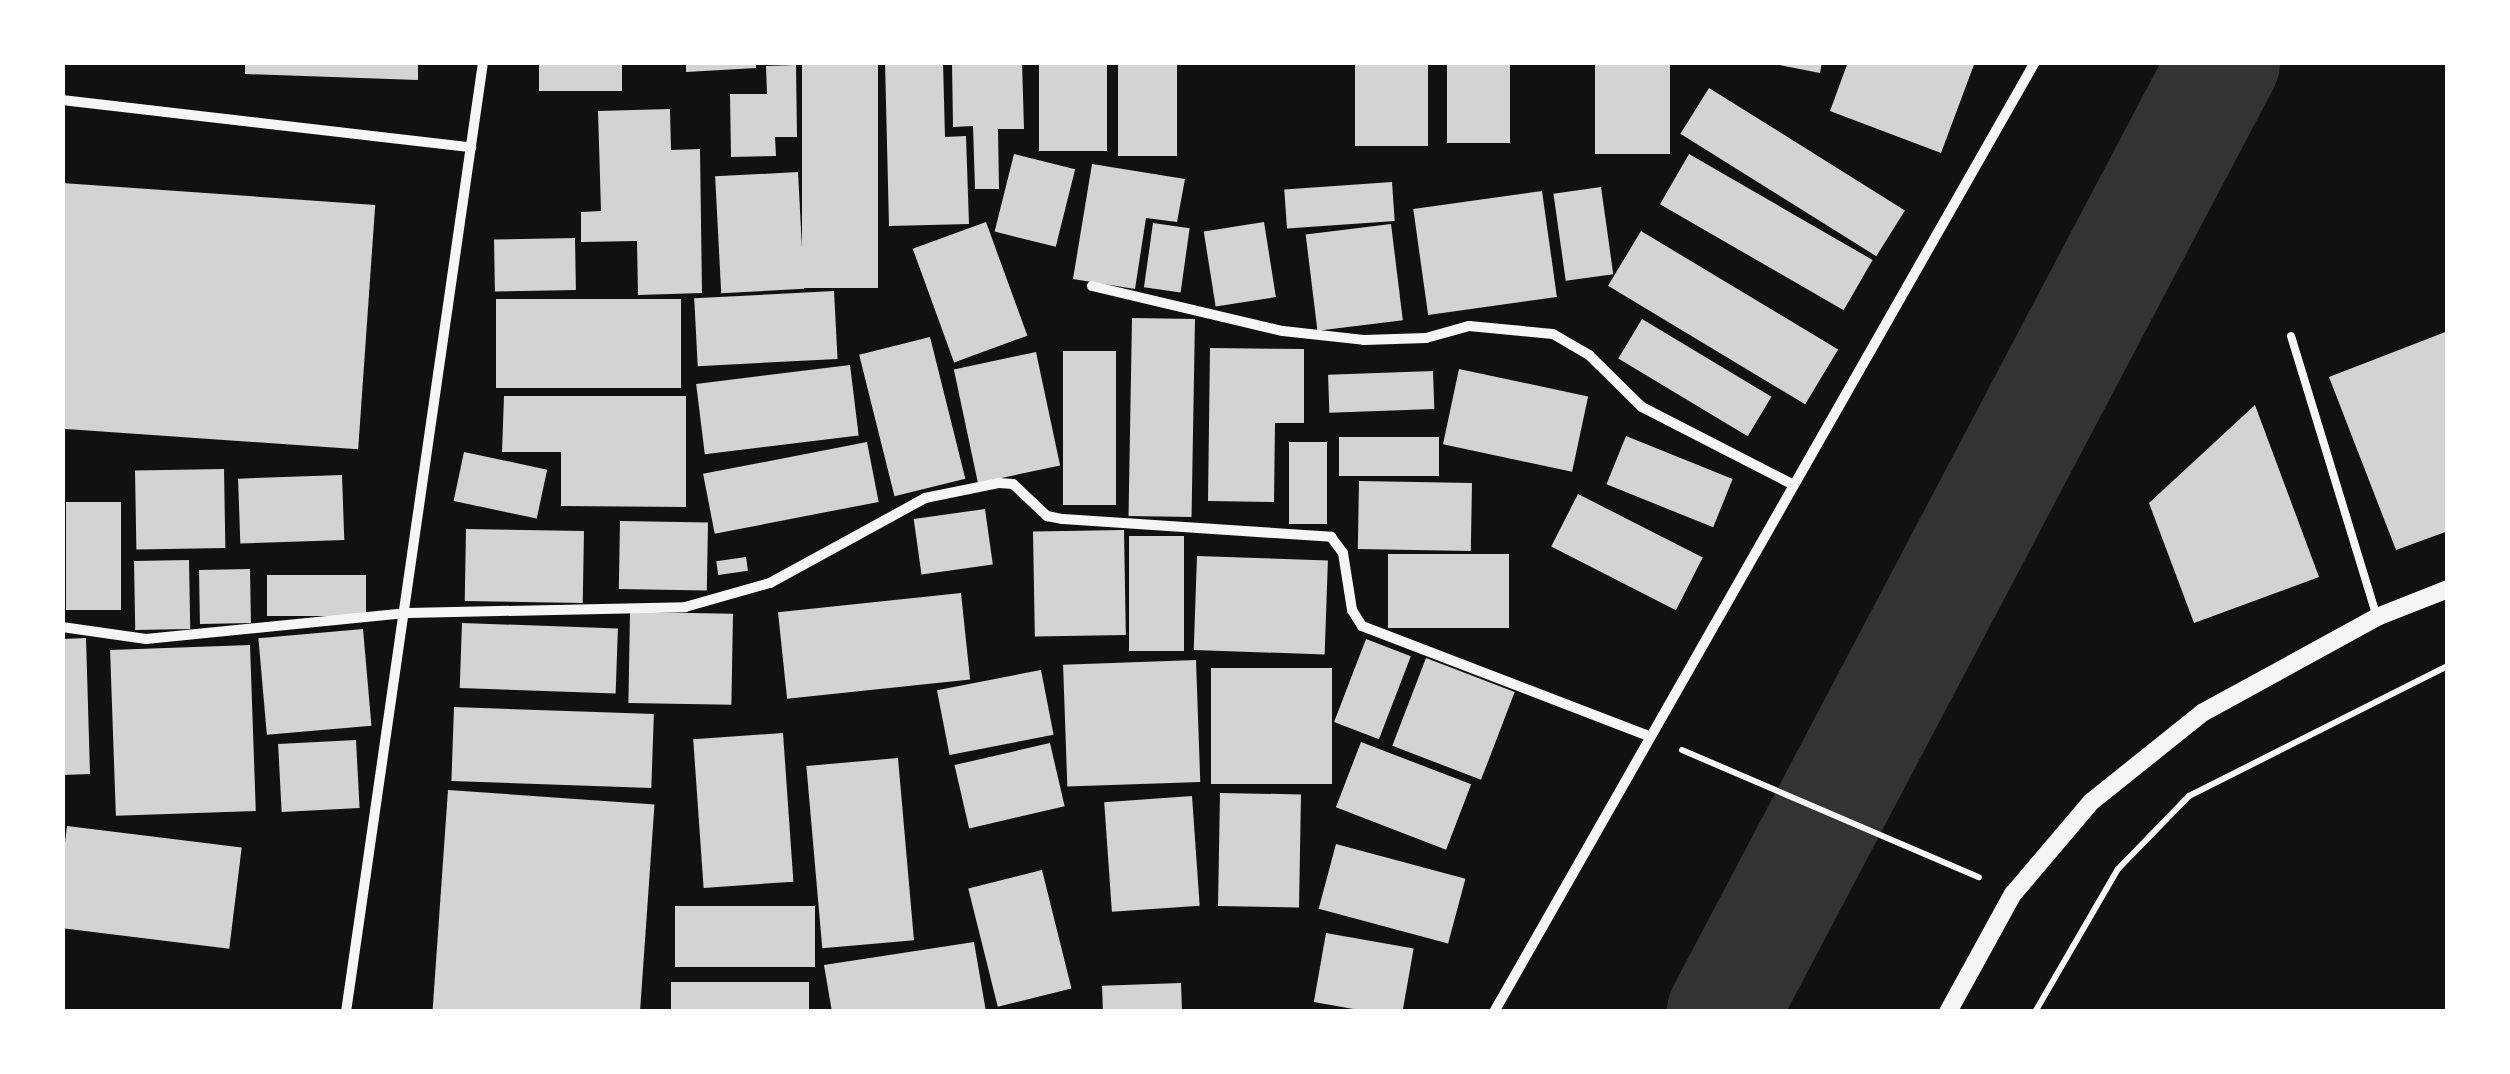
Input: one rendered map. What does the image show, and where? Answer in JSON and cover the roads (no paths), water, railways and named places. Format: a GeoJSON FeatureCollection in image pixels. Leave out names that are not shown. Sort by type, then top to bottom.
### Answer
{"type":"FeatureCollection","features":[{"type":"Feature","properties":{"kind":"street"},"geometry":{"type":"LineString","coordinates":[[346,1012],[408,613],[425,446],[483,62]]}},
{"type":"Feature","properties":{"kind":"street"},"geometry":{"type":"LineString","coordinates":[[1494,1012],[2035,62]]}},
{"type":"Feature","properties":{"kind":"street"},"geometry":{"type":"LineString","coordinates":[[62,100],[470,147]]}},
{"type":"Feature","properties":{"kind":"street"},"geometry":{"type":"LineString","coordinates":[[1092,286],[1282,332],[1364,340],[1426,338],[1470,326],[1553,334],[1589,355],[1642,408],[1792,484]]}},
{"type":"Feature","properties":{"kind":"street"},"geometry":{"type":"LineString","coordinates":[[62,627],[146,640],[408,613],[685,606],[732,597],[924,498],[1013,484],[1047,516],[1063,519],[1331,537],[1344,553],[1352,610],[1362,626],[1649,736]]}},
{"type":"Feature","properties":{"kind":"street"},"geometry":{"type":"LineString","coordinates":[[1948,1012],[2013,894],[2090,802],[2202,713],[2378,617],[2448,589]]}},
{"type":"Feature","properties":{"kind":"lane"},"geometry":{"type":"LineString","coordinates":[[2291,336],[2378,617]]}},
{"type":"Feature","properties":{"kind":"waterway"},"geometry":{"type":"LineString","coordinates":[[1723,1012],[2224,62]]}}]}
